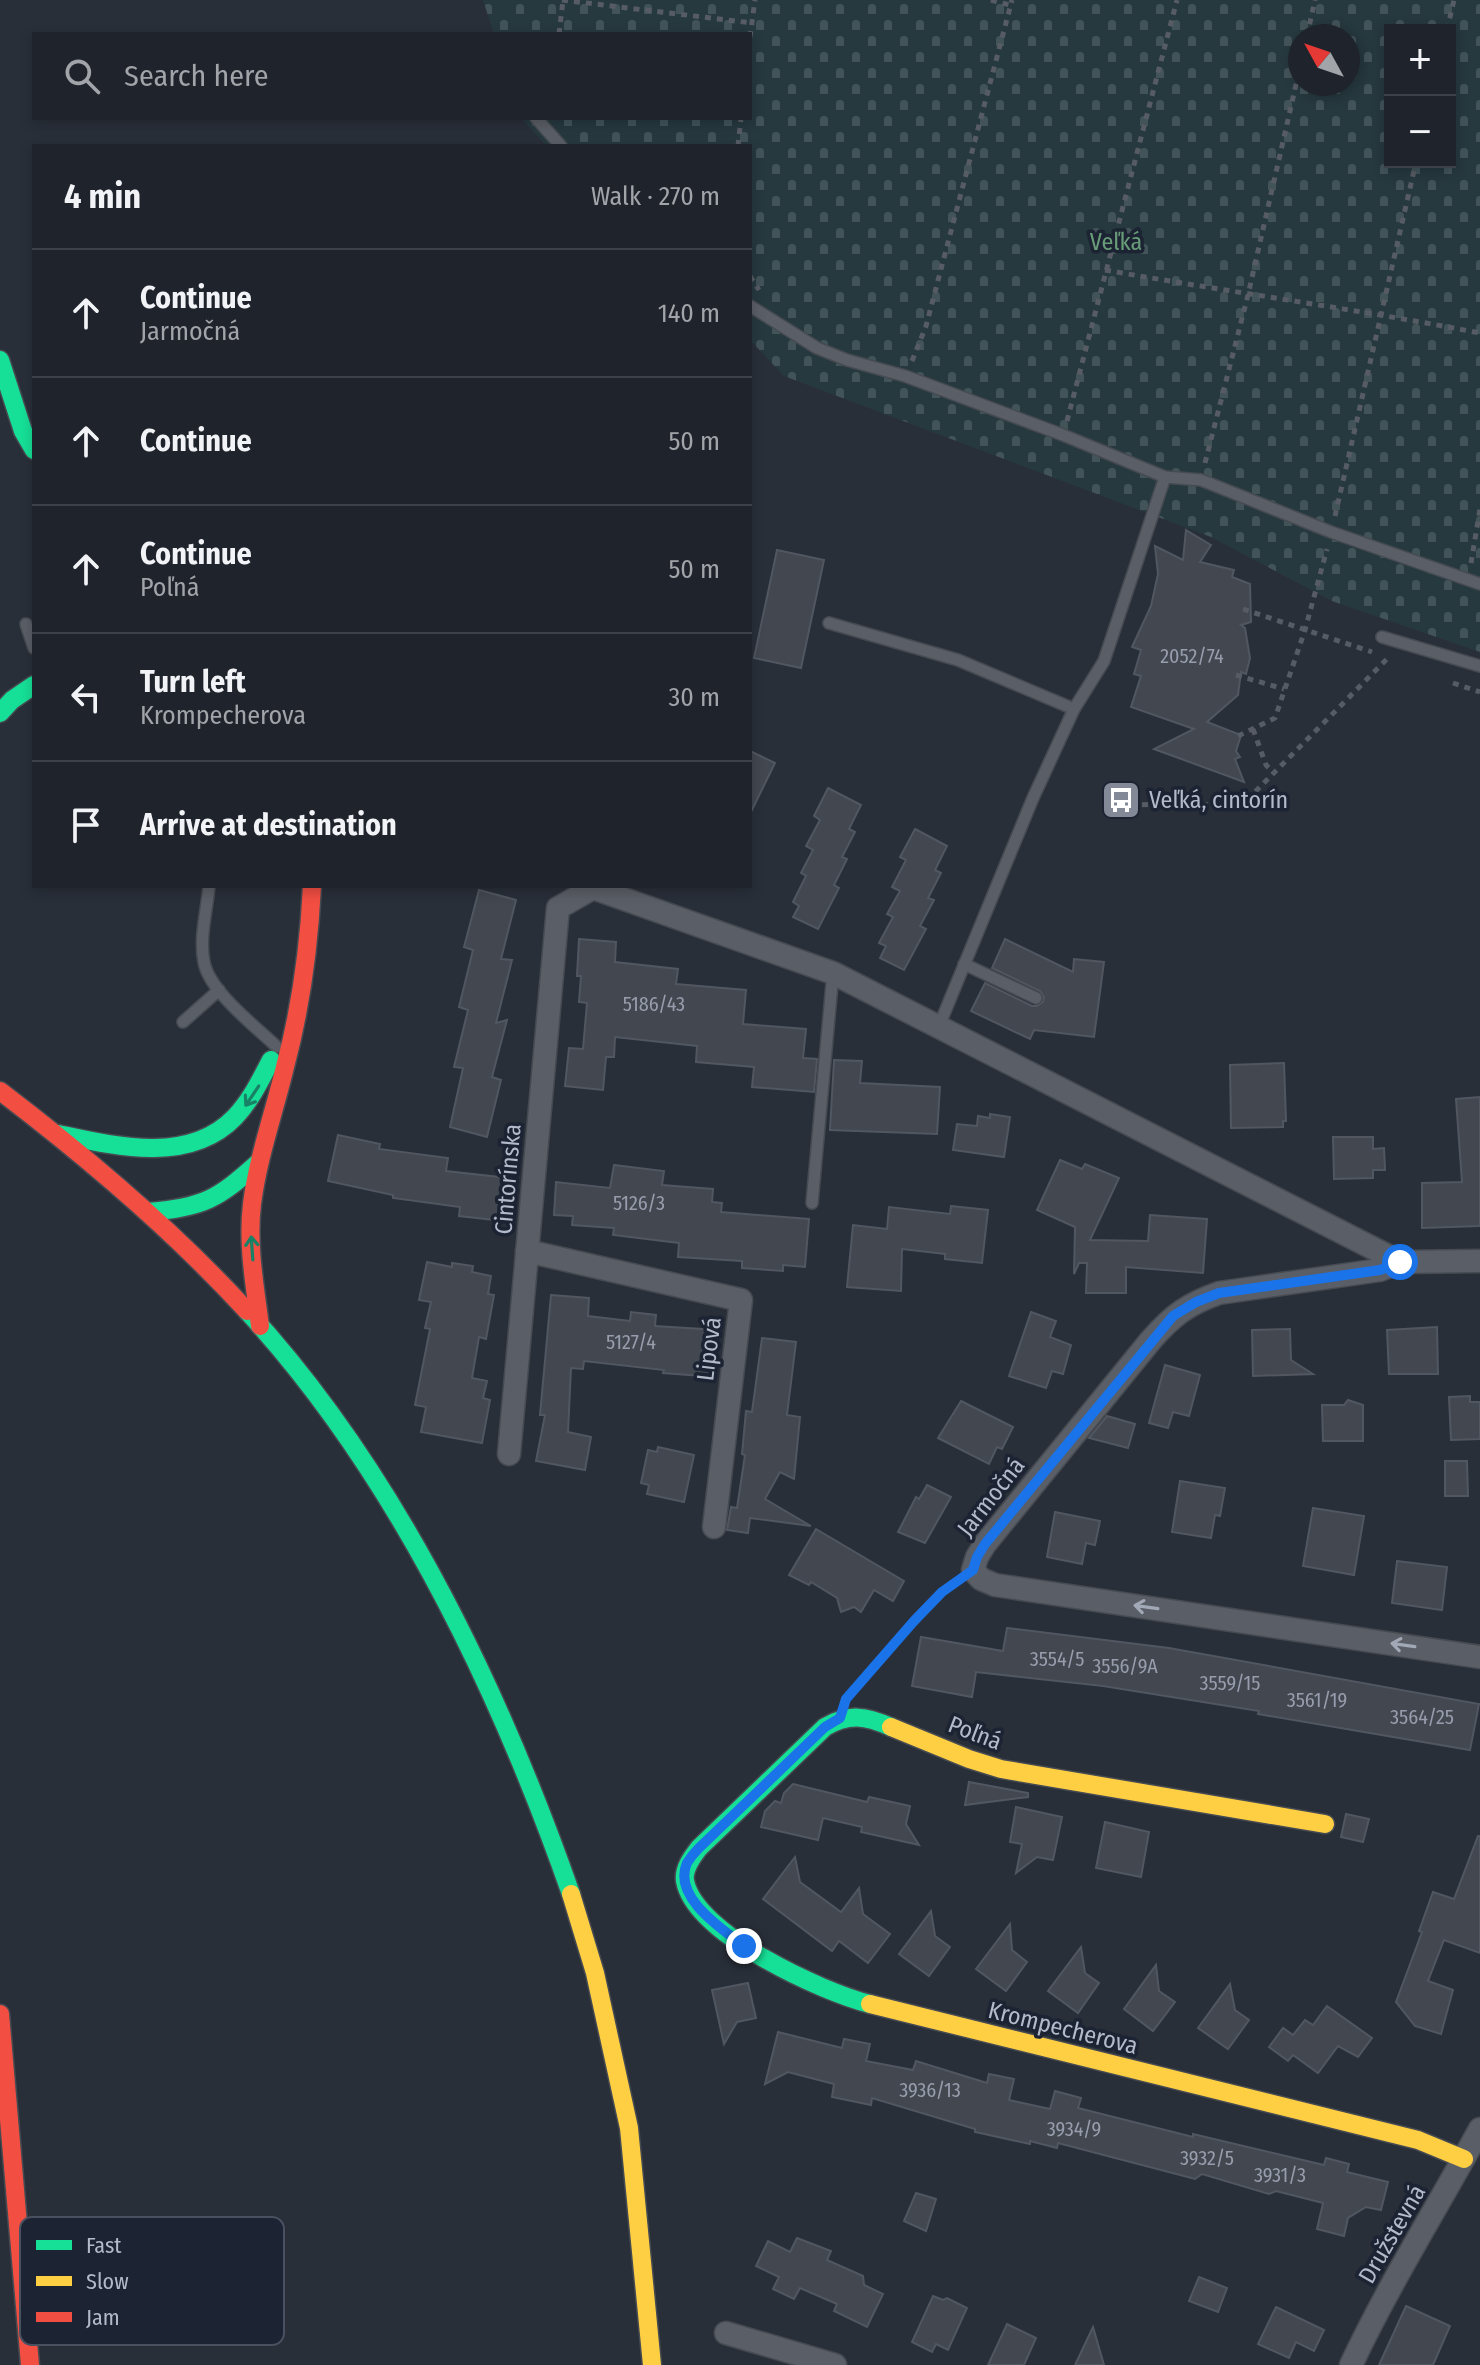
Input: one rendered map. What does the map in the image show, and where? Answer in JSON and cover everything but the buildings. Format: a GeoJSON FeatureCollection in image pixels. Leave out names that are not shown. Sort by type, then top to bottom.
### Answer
{"type":"FeatureCollection","features":[{"type":"Feature","properties":{"kind":"main road"},"geometry":{"type":"LineString","coordinates":[[0,360],[23,431],[32,447]]}},
{"type":"Feature","properties":{"kind":"main road"},"geometry":{"type":"LineString","coordinates":[[0,713],[32,686]]}},
{"type":"Feature","properties":{"kind":"main road"},"geometry":{"type":"LineString","coordinates":[[58,1134],[111,1147],[146,1150],[178,1146],[206,1139],[250,1103],[277,1047],[296,931],[297,888]]}},
{"type":"Feature","properties":{"kind":"main road"},"geometry":{"type":"LineString","coordinates":[[260,1326],[251,1244],[252,1207],[259,1162],[290,1049],[306,973],[312,888]]}},
{"type":"Feature","properties":{"kind":"main road"},"geometry":{"type":"LineString","coordinates":[[0,1091],[58,1134],[147,1212],[260,1326],[350,1443],[431,1575],[492,1693],[551,1830],[595,1969],[630,2130],[646,2275],[652,2365]]}},
{"type":"Feature","properties":{"kind":"main road"},"geometry":{"type":"LineString","coordinates":[[147,1212],[203,1206],[222,1195],[259,1162]]}},
{"type":"Feature","properties":{"kind":"main road","name":"Poľná"},"geometry":{"type":"LineString","coordinates":[[840,1718],[856,1716],[875,1720],[1001,1769],[1325,1824]]}},
{"type":"Feature","properties":{"kind":"main road","name":"Krompecherova"},"geometry":{"type":"LineString","coordinates":[[840,1718],[825,1727],[686,1864],[685,1883],[694,1902],[744,1946],[792,1974],[854,2000],[1418,2140],[1464,2159]]}},
{"type":"Feature","properties":{"kind":"main road"},"geometry":{"type":"LineString","coordinates":[[0,2014],[20,2248]]}},
{"type":"Feature","properties":{"kind":"main road"},"geometry":{"type":"LineString","coordinates":[[28,2345],[30,2365]]}},
{"type":"Feature","properties":{"kind":"street","name":"Jarmočná"},"geometry":{"type":"LineString","coordinates":[[558,908],[593,888],[833,973],[1400,1262]]}},
{"type":"Feature","properties":{"kind":"street","name":"Cintorínska"},"geometry":{"type":"LineString","coordinates":[[509,1454],[558,908]]}},
{"type":"Feature","properties":{"kind":"street","name":"Lipová"},"geometry":{"type":"LineString","coordinates":[[527,1251],[741,1300],[714,1527]]}},
{"type":"Feature","properties":{"kind":"street","name":"Jarmočná"},"geometry":{"type":"LineString","coordinates":[[1480,1261],[1400,1262],[1380,1270],[1219,1293],[1173,1316],[985,1544],[973,1570],[981,1579],[995,1585],[1480,1657]]}},
{"type":"Feature","properties":{"kind":"street","name":"Družstevná"},"geometry":{"type":"LineString","coordinates":[[1351,2365],[1406,2258],[1480,2129]]}},
{"type":"Feature","properties":{"kind":"street"},"geometry":{"type":"LineString","coordinates":[[726,2333],[835,2365]]}},
{"type":"Feature","properties":{"kind":"lane"},"geometry":{"type":"LineString","coordinates":[[538,120],[559,144]]}},
{"type":"Feature","properties":{"kind":"lane"},"geometry":{"type":"LineString","coordinates":[[752,307],[817,348],[847,360],[905,376],[1165,477],[1201,480],[1331,532],[1480,584]]}},
{"type":"Feature","properties":{"kind":"lane"},"geometry":{"type":"LineString","coordinates":[[939,1026],[1017,835],[1074,709],[1104,661],[1165,477]]}},
{"type":"Feature","properties":{"kind":"lane"},"geometry":{"type":"LineString","coordinates":[[829,623],[958,660],[1074,709]]}},
{"type":"Feature","properties":{"kind":"lane"},"geometry":{"type":"LineString","coordinates":[[26,624],[32,642]]}},
{"type":"Feature","properties":{"kind":"lane"},"geometry":{"type":"LineString","coordinates":[[1382,637],[1480,666]]}},
{"type":"Feature","properties":{"kind":"lane"},"geometry":{"type":"LineString","coordinates":[[209,888],[204,962],[210,981],[277,1047]]}},
{"type":"Feature","properties":{"kind":"lane"},"geometry":{"type":"LineString","coordinates":[[964,964],[1036,998]]}},
{"type":"Feature","properties":{"kind":"lane"},"geometry":{"type":"LineString","coordinates":[[812,1203],[833,973]]}},
{"type":"Feature","properties":{"kind":"lane"},"geometry":{"type":"LineString","coordinates":[[186,1019],[219,990]]}},
{"type":"Feature","properties":{"kind":"path"},"geometry":{"type":"LineString","coordinates":[[559,32],[563,0],[752,23]]}},
{"type":"Feature","properties":{"kind":"path"},"geometry":{"type":"LineString","coordinates":[[751,32],[755,0]]}},
{"type":"Feature","properties":{"kind":"path"},"geometry":{"type":"LineString","coordinates":[[905,376],[926,326],[1011,3],[991,0]]}},
{"type":"Feature","properties":{"kind":"path"},"geometry":{"type":"LineString","coordinates":[[1063,435],[1177,0]]}},
{"type":"Feature","properties":{"kind":"path"},"geometry":{"type":"LineString","coordinates":[[1310,24],[1315,0]]}},
{"type":"Feature","properties":{"kind":"path"},"geometry":{"type":"LineString","coordinates":[[1448,24],[1454,0]]}},
{"type":"Feature","properties":{"kind":"path"},"geometry":{"type":"LineString","coordinates":[[1201,480],[1248,295],[1293,96]]}},
{"type":"Feature","properties":{"kind":"path"},"geometry":{"type":"LineString","coordinates":[[738,144],[741,120]]}},
{"type":"Feature","properties":{"kind":"path"},"geometry":{"type":"LineString","coordinates":[[1238,736],[1275,718],[1305,630],[1331,532],[1415,168]]}},
{"type":"Feature","properties":{"kind":"path"},"geometry":{"type":"LineString","coordinates":[[1105,270],[1480,333]]}},
{"type":"Feature","properties":{"kind":"path"},"geometry":{"type":"LineString","coordinates":[[1468,581],[1480,509]]}},
{"type":"Feature","properties":{"kind":"path"},"geometry":{"type":"LineString","coordinates":[[1243,609],[1400,662]]}},
{"type":"Feature","properties":{"kind":"path"},"geometry":{"type":"LineString","coordinates":[[1118,806],[1181,803],[1240,807],[1388,658]]}},
{"type":"Feature","properties":{"kind":"path"},"geometry":{"type":"LineString","coordinates":[[1236,675],[1284,689]]}},
{"type":"Feature","properties":{"kind":"path"},"geometry":{"type":"LineString","coordinates":[[1453,683],[1480,692]]}},
{"type":"Feature","properties":{"kind":"path"},"geometry":{"type":"LineString","coordinates":[[1253,729],[1266,765],[1274,773]]}},
{"type":"Feature","properties":{"kind":"path"},"geometry":{"type":"LineString","coordinates":[[840,1718],[846,1699],[914,1621],[942,1592],[973,1570]]}},
{"type":"Feature","properties":{"kind":"green space","name":"Veľká"},"geometry":{"type":"Polygon","coordinates":[[[483,0],[1480,0],[1480,652],[1332,601],[1211,537],[784,376],[752,342],[752,144],[545,144],[523,120],[752,120],[752,32],[493,32],[483,0]]]}},
{"type":"Feature","properties":{"kind":"traffic: fast"},"geometry":{"type":"LineString","coordinates":[[0,360],[23,431],[32,447]]}},
{"type":"Feature","properties":{"kind":"traffic: fast"},"geometry":{"type":"LineString","coordinates":[[0,713],[32,686]]}},
{"type":"Feature","properties":{"kind":"traffic: fast"},"geometry":{"type":"LineString","coordinates":[[58,1134],[126,1147],[174,1147],[196,1142],[235,1117],[251,1097],[271,1060]]}},
{"type":"Feature","properties":{"kind":"traffic: fast"},"geometry":{"type":"LineString","coordinates":[[147,1212],[182,1208],[209,1199],[232,1185],[259,1162]]}},
{"type":"Feature","properties":{"kind":"traffic: fast"},"geometry":{"type":"LineString","coordinates":[[247,1311],[300,1374],[350,1441],[396,1512],[438,1586],[511,1739],[571,1894]]}},
{"type":"Feature","properties":{"kind":"traffic: fast"},"geometry":{"type":"LineString","coordinates":[[870,2004],[793,1974],[735,1940],[711,1921],[694,1901],[685,1881],[685,1872],[699,1848],[825,1727],[850,1718],[874,1720],[891,1727]]}},
{"type":"Feature","properties":{"kind":"traffic: slow"},"geometry":{"type":"LineString","coordinates":[[891,1727],[1001,1769],[1325,1824]]}},
{"type":"Feature","properties":{"kind":"traffic: slow"},"geometry":{"type":"LineString","coordinates":[[571,1894],[595,1973],[629,2128],[652,2365]]}},
{"type":"Feature","properties":{"kind":"traffic: slow"},"geometry":{"type":"LineString","coordinates":[[870,2004],[1418,2140],[1464,2159]]}},
{"type":"Feature","properties":{"kind":"traffic: jam"},"geometry":{"type":"LineString","coordinates":[[260,1326],[251,1250],[252,1204],[300,1000],[312,888]]}},
{"type":"Feature","properties":{"kind":"traffic: jam"},"geometry":{"type":"LineString","coordinates":[[0,1091],[128,1195],[189,1251],[247,1311]]}},
{"type":"Feature","properties":{"kind":"traffic: jam"},"geometry":{"type":"LineString","coordinates":[[0,2014],[20,2248]]}},
{"type":"Feature","properties":{"kind":"traffic: jam"},"geometry":{"type":"LineString","coordinates":[[28,2345],[30,2365]]}},
{"type":"Feature","properties":{"kind":"place","name":"Veľká, cintorín"},"geometry":{"type":"Point","coordinates":[1121,800]}},
{"type":"Feature","properties":{"kind":"route"},"geometry":{"type":"LineString","coordinates":[[744,1946],[694,1902],[685,1883],[686,1864],[825,1727],[840,1718],[846,1699],[914,1621],[942,1592],[973,1570],[985,1544],[1173,1316],[1219,1293],[1380,1270],[1400,1262]]}}]}
